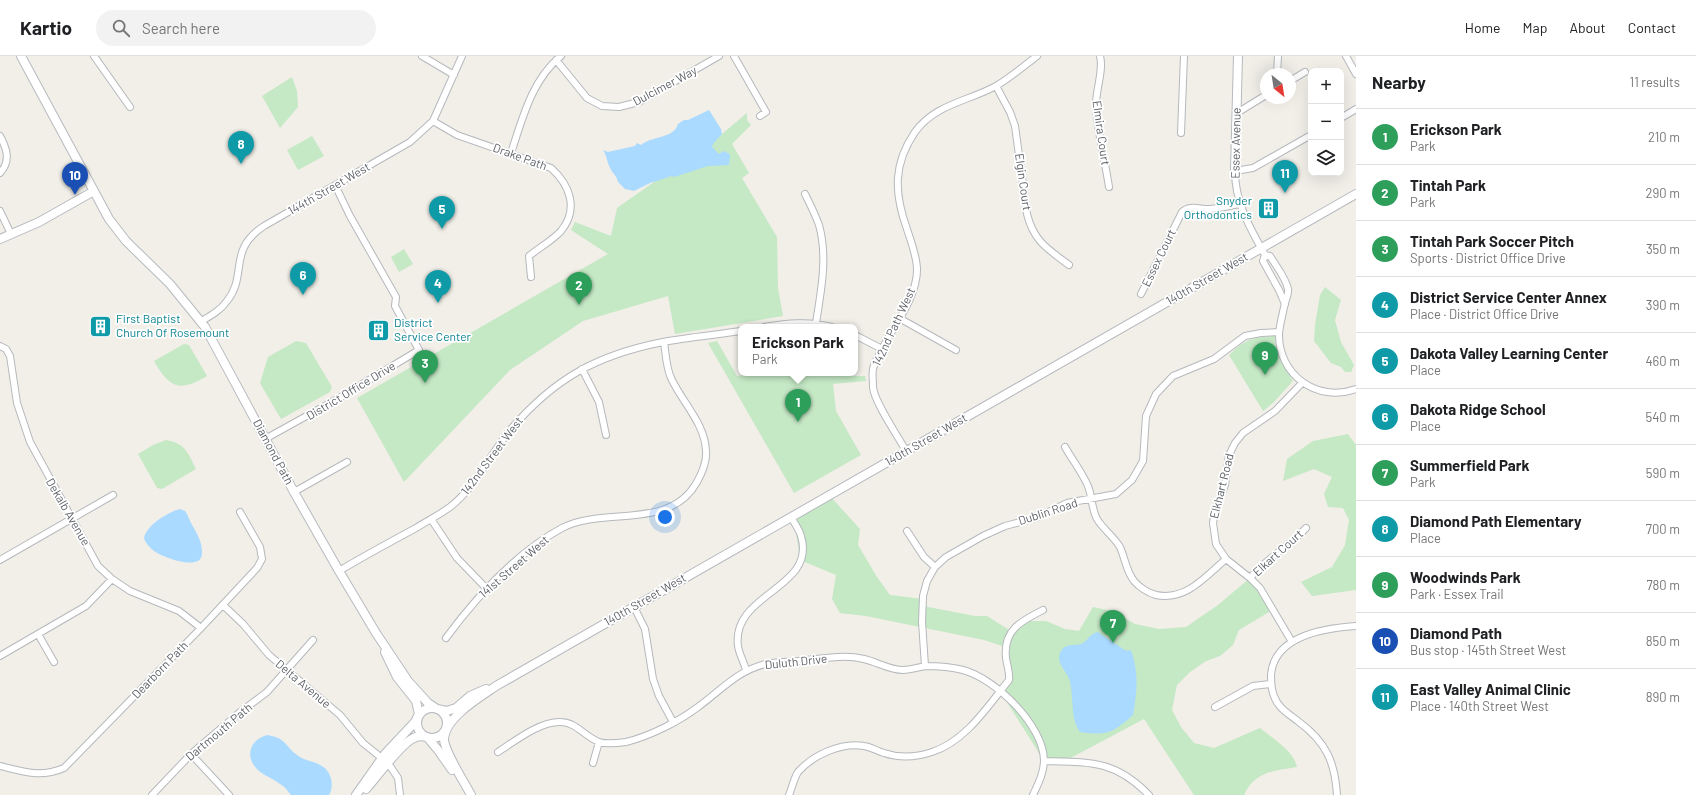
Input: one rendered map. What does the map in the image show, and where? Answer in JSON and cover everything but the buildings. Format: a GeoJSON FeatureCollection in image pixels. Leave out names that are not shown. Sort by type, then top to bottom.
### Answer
{"type":"FeatureCollection","features":[{"type":"Feature","properties":{"kind":"street","name":"Diamond Path"},"geometry":{"type":"LineString","coordinates":[[21,56],[109,219],[126,241],[170,284],[200,322],[222,356],[294,492],[376,633],[408,681],[421,697],[446,717],[448,721],[444,740],[445,746],[471,795]]}},
{"type":"Feature","properties":{"kind":"street"},"geometry":{"type":"LineString","coordinates":[[94,56],[130,107]]}},
{"type":"Feature","properties":{"kind":"street"},"geometry":{"type":"LineString","coordinates":[[422,56],[454,75]]}},
{"type":"Feature","properties":{"kind":"street","name":"144th Street West"},"geometry":{"type":"LineString","coordinates":[[200,322],[218,310],[231,295],[236,283],[242,251],[253,234],[264,226],[410,142],[433,121],[462,56]]}},
{"type":"Feature","properties":{"kind":"street"},"geometry":{"type":"LineString","coordinates":[[510,153],[532,92],[556,60],[561,56]]}},
{"type":"Feature","properties":{"kind":"street","name":"Dulcimer Way"},"geometry":{"type":"LineString","coordinates":[[556,60],[587,98],[602,106],[619,108],[639,102],[719,56]]}},
{"type":"Feature","properties":{"kind":"street"},"geometry":{"type":"LineString","coordinates":[[734,56],[766,112],[760,116]]}},
{"type":"Feature","properties":{"kind":"street","name":"142nd Path West"},"geometry":{"type":"LineString","coordinates":[[906,451],[873,389],[873,369],[882,349],[913,292],[917,271],[915,253],[901,211],[898,196],[898,172],[904,152],[916,130],[934,114],[949,105],[996,86],[1038,56]]}},
{"type":"Feature","properties":{"kind":"street","name":"Elmira Court"},"geometry":{"type":"LineString","coordinates":[[1100,56],[1101,68],[1096,91],[1096,108],[1109,187]]}},
{"type":"Feature","properties":{"kind":"street"},"geometry":{"type":"LineString","coordinates":[[1182,133],[1184,56]]}},
{"type":"Feature","properties":{"kind":"street","name":"Essex Avenue"},"geometry":{"type":"LineString","coordinates":[[1238,56],[1235,185],[1239,204],[1246,221],[1263,252],[1270,256],[1288,289],[1279,332]]}},
{"type":"Feature","properties":{"kind":"street"},"geometry":{"type":"LineString","coordinates":[[1277,68],[1278,56]]}},
{"type":"Feature","properties":{"kind":"street"},"geometry":{"type":"LineString","coordinates":[[1346,56],[1356,74]]}},
{"type":"Feature","properties":{"kind":"street"},"geometry":{"type":"LineString","coordinates":[[1296,77],[1305,72]]}},
{"type":"Feature","properties":{"kind":"street","name":"Elgin Court"},"geometry":{"type":"LineString","coordinates":[[996,86],[1010,112],[1015,126],[1027,214],[1031,228],[1043,246],[1069,265]]}},
{"type":"Feature","properties":{"kind":"street"},"geometry":{"type":"LineString","coordinates":[[1237,113],[1260,100]]}},
{"type":"Feature","properties":{"kind":"street"},"geometry":{"type":"LineString","coordinates":[[1344,116],[1356,109]]}},
{"type":"Feature","properties":{"kind":"street","name":"Drake Path"},"geometry":{"type":"LineString","coordinates":[[433,121],[457,135],[551,168],[562,178],[569,190],[571,208],[567,221],[560,232],[529,256],[531,277]]}},
{"type":"Feature","properties":{"kind":"street"},"geometry":{"type":"LineString","coordinates":[[0,136],[6,148],[7,157],[5,166],[0,173]]}},
{"type":"Feature","properties":{"kind":"street"},"geometry":{"type":"LineString","coordinates":[[1235,171],[1253,168],[1308,137]]}},
{"type":"Feature","properties":{"kind":"street","name":"District Office Drive"},"geometry":{"type":"LineString","coordinates":[[265,439],[339,398],[419,350],[395,306],[396,297],[350,216],[335,185]]}},
{"type":"Feature","properties":{"kind":"street"},"geometry":{"type":"LineString","coordinates":[[0,239],[39,222],[94,191]]}},
{"type":"Feature","properties":{"kind":"street"},"geometry":{"type":"LineString","coordinates":[[805,194],[819,225],[823,250],[823,269],[816,323]]}},
{"type":"Feature","properties":{"kind":"street","name":"140th Street West"},"geometry":{"type":"LineString","coordinates":[[447,728],[466,707],[496,686],[906,451],[1263,252],[1356,194]]}},
{"type":"Feature","properties":{"kind":"street","name":"Essex Court"},"geometry":{"type":"LineString","coordinates":[[1142,294],[1182,212],[1185,209],[1192,208],[1209,210],[1239,204]]}},
{"type":"Feature","properties":{"kind":"street"},"geometry":{"type":"LineString","coordinates":[[0,211],[11,234]]}},
{"type":"Feature","properties":{"kind":"street"},"geometry":{"type":"LineString","coordinates":[[899,318],[956,350]]}},
{"type":"Feature","properties":{"kind":"street"},"geometry":{"type":"LineString","coordinates":[[781,324],[820,324]]}},
{"type":"Feature","properties":{"kind":"street","name":"142nd Street West"},"geometry":{"type":"LineString","coordinates":[[339,571],[450,507],[461,497],[508,432],[537,401],[566,378],[604,359],[626,351],[664,342],[738,331]]}},
{"type":"Feature","properties":{"kind":"street"},"geometry":{"type":"LineString","coordinates":[[1279,332],[1280,347],[1285,363],[1294,376],[1302,383],[1313,389],[1329,393],[1340,393],[1356,389]]}},
{"type":"Feature","properties":{"kind":"street","name":"Dublin Road"},"geometry":{"type":"LineString","coordinates":[[926,666],[922,622],[923,596],[927,581],[935,567],[946,557],[994,531],[1011,524],[1036,518],[1067,503],[1092,500],[1116,494],[1132,480],[1143,461],[1146,416],[1156,394],[1173,376],[1214,359],[1245,336],[1279,332]]}},
{"type":"Feature","properties":{"kind":"street"},"geometry":{"type":"LineString","coordinates":[[858,337],[882,349]]}},
{"type":"Feature","properties":{"kind":"street","name":"141st Street West"},"geometry":{"type":"LineString","coordinates":[[446,638],[467,609],[486,588],[539,542],[564,527],[592,519],[656,512],[675,506],[693,489],[704,466],[706,449],[702,430],[671,380],[666,360],[664,342]]}},
{"type":"Feature","properties":{"kind":"street","name":"Dekalb Avenue"},"geometry":{"type":"LineString","coordinates":[[0,346],[6,349],[10,356],[19,408],[30,442],[98,566],[112,579],[130,591],[179,611],[201,628]]}},
{"type":"Feature","properties":{"kind":"street"},"geometry":{"type":"LineString","coordinates":[[582,369],[599,402],[606,435]]}},
{"type":"Feature","properties":{"kind":"street","name":"Elkhart Road"},"geometry":{"type":"LineString","coordinates":[[1292,642],[1268,599],[1260,588],[1226,559],[1216,544],[1213,522],[1215,511],[1225,485],[1228,461],[1232,449],[1243,433],[1275,412],[1302,383]]}},
{"type":"Feature","properties":{"kind":"street"},"geometry":{"type":"LineString","coordinates":[[1065,447],[1089,488],[1097,518],[1119,546],[1128,572],[1139,585],[1153,594],[1165,597],[1176,596],[1196,586],[1226,559]]}},
{"type":"Feature","properties":{"kind":"street"},"geometry":{"type":"LineString","coordinates":[[294,492],[346,462]]}},
{"type":"Feature","properties":{"kind":"street"},"geometry":{"type":"LineString","coordinates":[[0,560],[113,495]]}},
{"type":"Feature","properties":{"kind":"street","name":"Dearborn Path"},"geometry":{"type":"LineString","coordinates":[[0,766],[38,774],[52,773],[64,768],[223,605],[257,568],[262,559],[260,547],[240,512]]}},
{"type":"Feature","properties":{"kind":"street"},"geometry":{"type":"LineString","coordinates":[[746,670],[738,647],[738,636],[745,616],[752,607],[792,575],[802,556],[801,536],[791,517]]}},
{"type":"Feature","properties":{"kind":"street"},"geometry":{"type":"LineString","coordinates":[[431,519],[458,558],[486,588]]}},
{"type":"Feature","properties":{"kind":"street","name":"Elkart Court"},"geometry":{"type":"LineString","coordinates":[[1250,578],[1263,564],[1290,544],[1306,528]]}},
{"type":"Feature","properties":{"kind":"street"},"geometry":{"type":"LineString","coordinates":[[907,531],[924,557],[935,567]]}},
{"type":"Feature","properties":{"kind":"street"},"geometry":{"type":"LineString","coordinates":[[0,656],[86,606],[112,579]]}},
{"type":"Feature","properties":{"kind":"street","name":"Delta Avenue"},"geometry":{"type":"LineString","coordinates":[[223,605],[243,624],[269,655],[340,715],[363,744],[385,761]]}},
{"type":"Feature","properties":{"kind":"street"},"geometry":{"type":"LineString","coordinates":[[634,607],[645,629],[653,679],[657,691],[673,722]]}},
{"type":"Feature","properties":{"kind":"street"},"geometry":{"type":"LineString","coordinates":[[789,795],[798,773],[813,760],[832,749],[848,745],[864,746],[885,753],[908,756],[932,752],[947,746],[966,732],[1009,680],[1010,671],[1006,660],[1006,647],[1009,634],[1025,619],[1043,610]]}},
{"type":"Feature","properties":{"kind":"street"},"geometry":{"type":"LineString","coordinates":[[1337,795],[1336,774],[1326,750],[1310,730],[1280,707],[1270,684],[1272,668],[1281,651],[1292,642],[1314,632],[1337,627],[1356,626]]}},
{"type":"Feature","properties":{"kind":"street","name":"Diamond Path"},"geometry":{"type":"LineString","coordinates":[[376,633],[397,677],[416,701],[419,712],[418,722],[420,729],[444,758],[467,795]]}},
{"type":"Feature","properties":{"kind":"street"},"geometry":{"type":"LineString","coordinates":[[38,634],[54,662]]}},
{"type":"Feature","properties":{"kind":"street","name":"Dartmouth Path"},"geometry":{"type":"LineString","coordinates":[[152,795],[191,754],[239,713],[267,692],[313,640]]}},
{"type":"Feature","properties":{"kind":"street","name":"Duluth Drive"},"geometry":{"type":"LineString","coordinates":[[599,742],[624,742],[673,722],[697,708],[746,670],[766,664],[842,657],[864,659],[891,668],[903,670],[926,666],[944,667],[964,671],[984,679],[1000,691],[1026,718],[1043,749],[1044,761],[1042,774],[1033,795]]}},
{"type":"Feature","properties":{"kind":"street"},"geometry":{"type":"LineString","coordinates":[[1215,707],[1253,686],[1270,684]]}},
{"type":"Feature","properties":{"kind":"street","name":"140th Street West"},"geometry":{"type":"LineString","coordinates":[[437,709],[447,711],[470,696],[496,686]]}},
{"type":"Feature","properties":{"kind":"street"},"geometry":{"type":"LineString","coordinates":[[361,795],[418,718],[426,710],[437,709]]}},
{"type":"Feature","properties":{"kind":"street"},"geometry":{"type":"LineString","coordinates":[[498,752],[518,738],[546,724],[561,722],[574,726],[599,742],[593,762]]}},
{"type":"Feature","properties":{"kind":"street"},"geometry":{"type":"LineString","coordinates":[[356,795],[385,761],[411,739],[423,736],[432,738],[439,736],[447,728]]}},
{"type":"Feature","properties":{"kind":"street"},"geometry":{"type":"LineString","coordinates":[[191,754],[229,795]]}},
{"type":"Feature","properties":{"kind":"street"},"geometry":{"type":"LineString","coordinates":[[385,761],[398,778],[400,795]]}},
{"type":"Feature","properties":{"kind":"street"},"geometry":{"type":"LineString","coordinates":[[1044,761],[1092,762],[1114,769],[1132,780],[1149,795]]}},
{"type":"Feature","properties":{"kind":"green space"},"geometry":{"type":"Polygon","coordinates":[[[292,77],[297,91],[298,107],[280,128],[262,96],[292,77]]]}},
{"type":"Feature","properties":{"kind":"green space"},"geometry":{"type":"Polygon","coordinates":[[[747,113],[747,120],[751,125],[732,144],[749,173],[742,178],[777,237],[778,288],[783,316],[675,334],[668,296],[583,321],[510,370],[404,482],[357,398],[608,254],[571,230],[575,222],[611,236],[617,208],[722,134],[747,113]]]}},
{"type":"Feature","properties":{"kind":"green space"},"geometry":{"type":"Polygon","coordinates":[[[312,136],[324,156],[298,170],[287,150],[312,136]]]}},
{"type":"Feature","properties":{"kind":"green space"},"geometry":{"type":"Polygon","coordinates":[[[404,249],[413,264],[399,272],[391,257],[404,249]]]}},
{"type":"Feature","properties":{"kind":"green space"},"geometry":{"type":"Polygon","coordinates":[[[1325,287],[1341,300],[1335,320],[1341,342],[1354,365],[1351,372],[1345,372],[1341,367],[1331,363],[1314,341],[1320,295],[1325,287]]]}},
{"type":"Feature","properties":{"kind":"green space"},"geometry":{"type":"Polygon","coordinates":[[[1275,336],[1278,356],[1293,381],[1273,403],[1263,411],[1229,355],[1245,342],[1255,338],[1275,336]]]}},
{"type":"Feature","properties":{"kind":"green space"},"geometry":{"type":"Polygon","coordinates":[[[296,341],[306,343],[332,387],[330,392],[281,419],[260,383],[268,357],[296,341]]]}},
{"type":"Feature","properties":{"kind":"green space"},"geometry":{"type":"Polygon","coordinates":[[[717,341],[737,376],[865,376],[866,381],[833,384],[836,411],[861,455],[794,493],[708,343],[717,341]]]}},
{"type":"Feature","properties":{"kind":"green space"},"geometry":{"type":"Polygon","coordinates":[[[184,344],[189,345],[207,376],[183,386],[176,385],[165,377],[154,361],[184,344]]]}},
{"type":"Feature","properties":{"kind":"green space"},"geometry":{"type":"Polygon","coordinates":[[[1348,434],[1356,445],[1356,590],[1312,596],[1301,582],[1332,567],[1345,545],[1349,520],[1343,508],[1328,507],[1324,494],[1332,477],[1314,469],[1283,481],[1287,459],[1313,441],[1348,434]]]}},
{"type":"Feature","properties":{"kind":"green space"},"geometry":{"type":"Polygon","coordinates":[[[166,440],[182,446],[196,469],[162,489],[157,488],[138,454],[153,445],[166,440]]]}},
{"type":"Feature","properties":{"kind":"green space"},"geometry":{"type":"Polygon","coordinates":[[[829,495],[860,529],[858,545],[877,577],[890,595],[923,599],[923,606],[975,616],[987,616],[1011,631],[1021,621],[1046,621],[1065,629],[1079,631],[1093,607],[1112,611],[1135,624],[1159,629],[1186,627],[1218,605],[1250,578],[1274,609],[1239,630],[1233,645],[1220,656],[1206,661],[1190,672],[1177,685],[1172,710],[1181,727],[1194,743],[1214,748],[1260,728],[1287,750],[1295,761],[1297,767],[1273,771],[1260,777],[1248,787],[1244,795],[1194,795],[1144,719],[1063,762],[1044,761],[1000,691],[1009,680],[1005,647],[984,640],[866,616],[840,613],[832,599],[836,575],[800,560],[795,524],[791,517],[829,495]]]}},
{"type":"Feature","properties":{"kind":"water"},"geometry":{"type":"Polygon","coordinates":[[[709,110],[721,129],[722,134],[712,147],[719,154],[723,151],[730,154],[729,165],[708,166],[650,183],[634,191],[625,189],[618,182],[610,168],[603,150],[608,152],[635,146],[637,143],[641,145],[650,140],[667,135],[676,129],[678,124],[684,120],[688,120],[709,110]]]}},
{"type":"Feature","properties":{"kind":"water"},"geometry":{"type":"Polygon","coordinates":[[[180,509],[185,511],[187,514],[201,543],[202,554],[200,559],[195,562],[181,562],[158,554],[152,550],[144,539],[148,529],[158,520],[169,513],[180,509]]]}},
{"type":"Feature","properties":{"kind":"water"},"geometry":{"type":"Polygon","coordinates":[[[1098,632],[1123,649],[1127,651],[1131,650],[1134,658],[1136,674],[1136,698],[1133,715],[1115,729],[1109,732],[1097,734],[1080,732],[1077,727],[1073,715],[1069,678],[1060,663],[1059,655],[1063,648],[1070,645],[1081,644],[1093,634],[1098,632]]]}},
{"type":"Feature","properties":{"kind":"water"},"geometry":{"type":"Polygon","coordinates":[[[267,735],[279,738],[295,754],[324,767],[327,770],[332,782],[329,795],[291,795],[281,785],[259,771],[251,761],[251,750],[256,741],[267,735]]]}},
{"type":"Feature","properties":{"kind":"place","name":"Diamond Path Elementary"},"geometry":{"type":"Point","coordinates":[241,164]}},
{"type":"Feature","properties":{"kind":"place","name":"East Valley Animal Clinic"},"geometry":{"type":"Point","coordinates":[1285,193]}},
{"type":"Feature","properties":{"kind":"place","name":"Diamond Path"},"geometry":{"type":"Point","coordinates":[75,195]}},
{"type":"Feature","properties":{"kind":"place","name":"Snyder Orthodontics"},"geometry":{"type":"Point","coordinates":[1268,208]}},
{"type":"Feature","properties":{"kind":"place","name":"Dakota Valley Learning Center"},"geometry":{"type":"Point","coordinates":[442,229]}},
{"type":"Feature","properties":{"kind":"place","name":"Dakota Ridge School"},"geometry":{"type":"Point","coordinates":[303,295]}},
{"type":"Feature","properties":{"kind":"place","name":"District Service Center Annex"},"geometry":{"type":"Point","coordinates":[438,303]}},
{"type":"Feature","properties":{"kind":"place","name":"Tintah Park"},"geometry":{"type":"Point","coordinates":[579,305]}},
{"type":"Feature","properties":{"kind":"place","name":"First Baptist Church Of Rosemount"},"geometry":{"type":"Point","coordinates":[101,326]}},
{"type":"Feature","properties":{"kind":"place","name":"District Service Center"},"geometry":{"type":"Point","coordinates":[379,330]}},
{"type":"Feature","properties":{"kind":"place","name":"Woodwinds Park"},"geometry":{"type":"Point","coordinates":[1265,375]}},
{"type":"Feature","properties":{"kind":"place","name":"Tintah Park Soccer Pitch"},"geometry":{"type":"Point","coordinates":[425,383]}},
{"type":"Feature","properties":{"kind":"place","name":"Erickson Park"},"geometry":{"type":"Point","coordinates":[798,422]}},
{"type":"Feature","properties":{"kind":"place","name":"Summerfield Park"},"geometry":{"type":"Point","coordinates":[1113,643]}}]}
